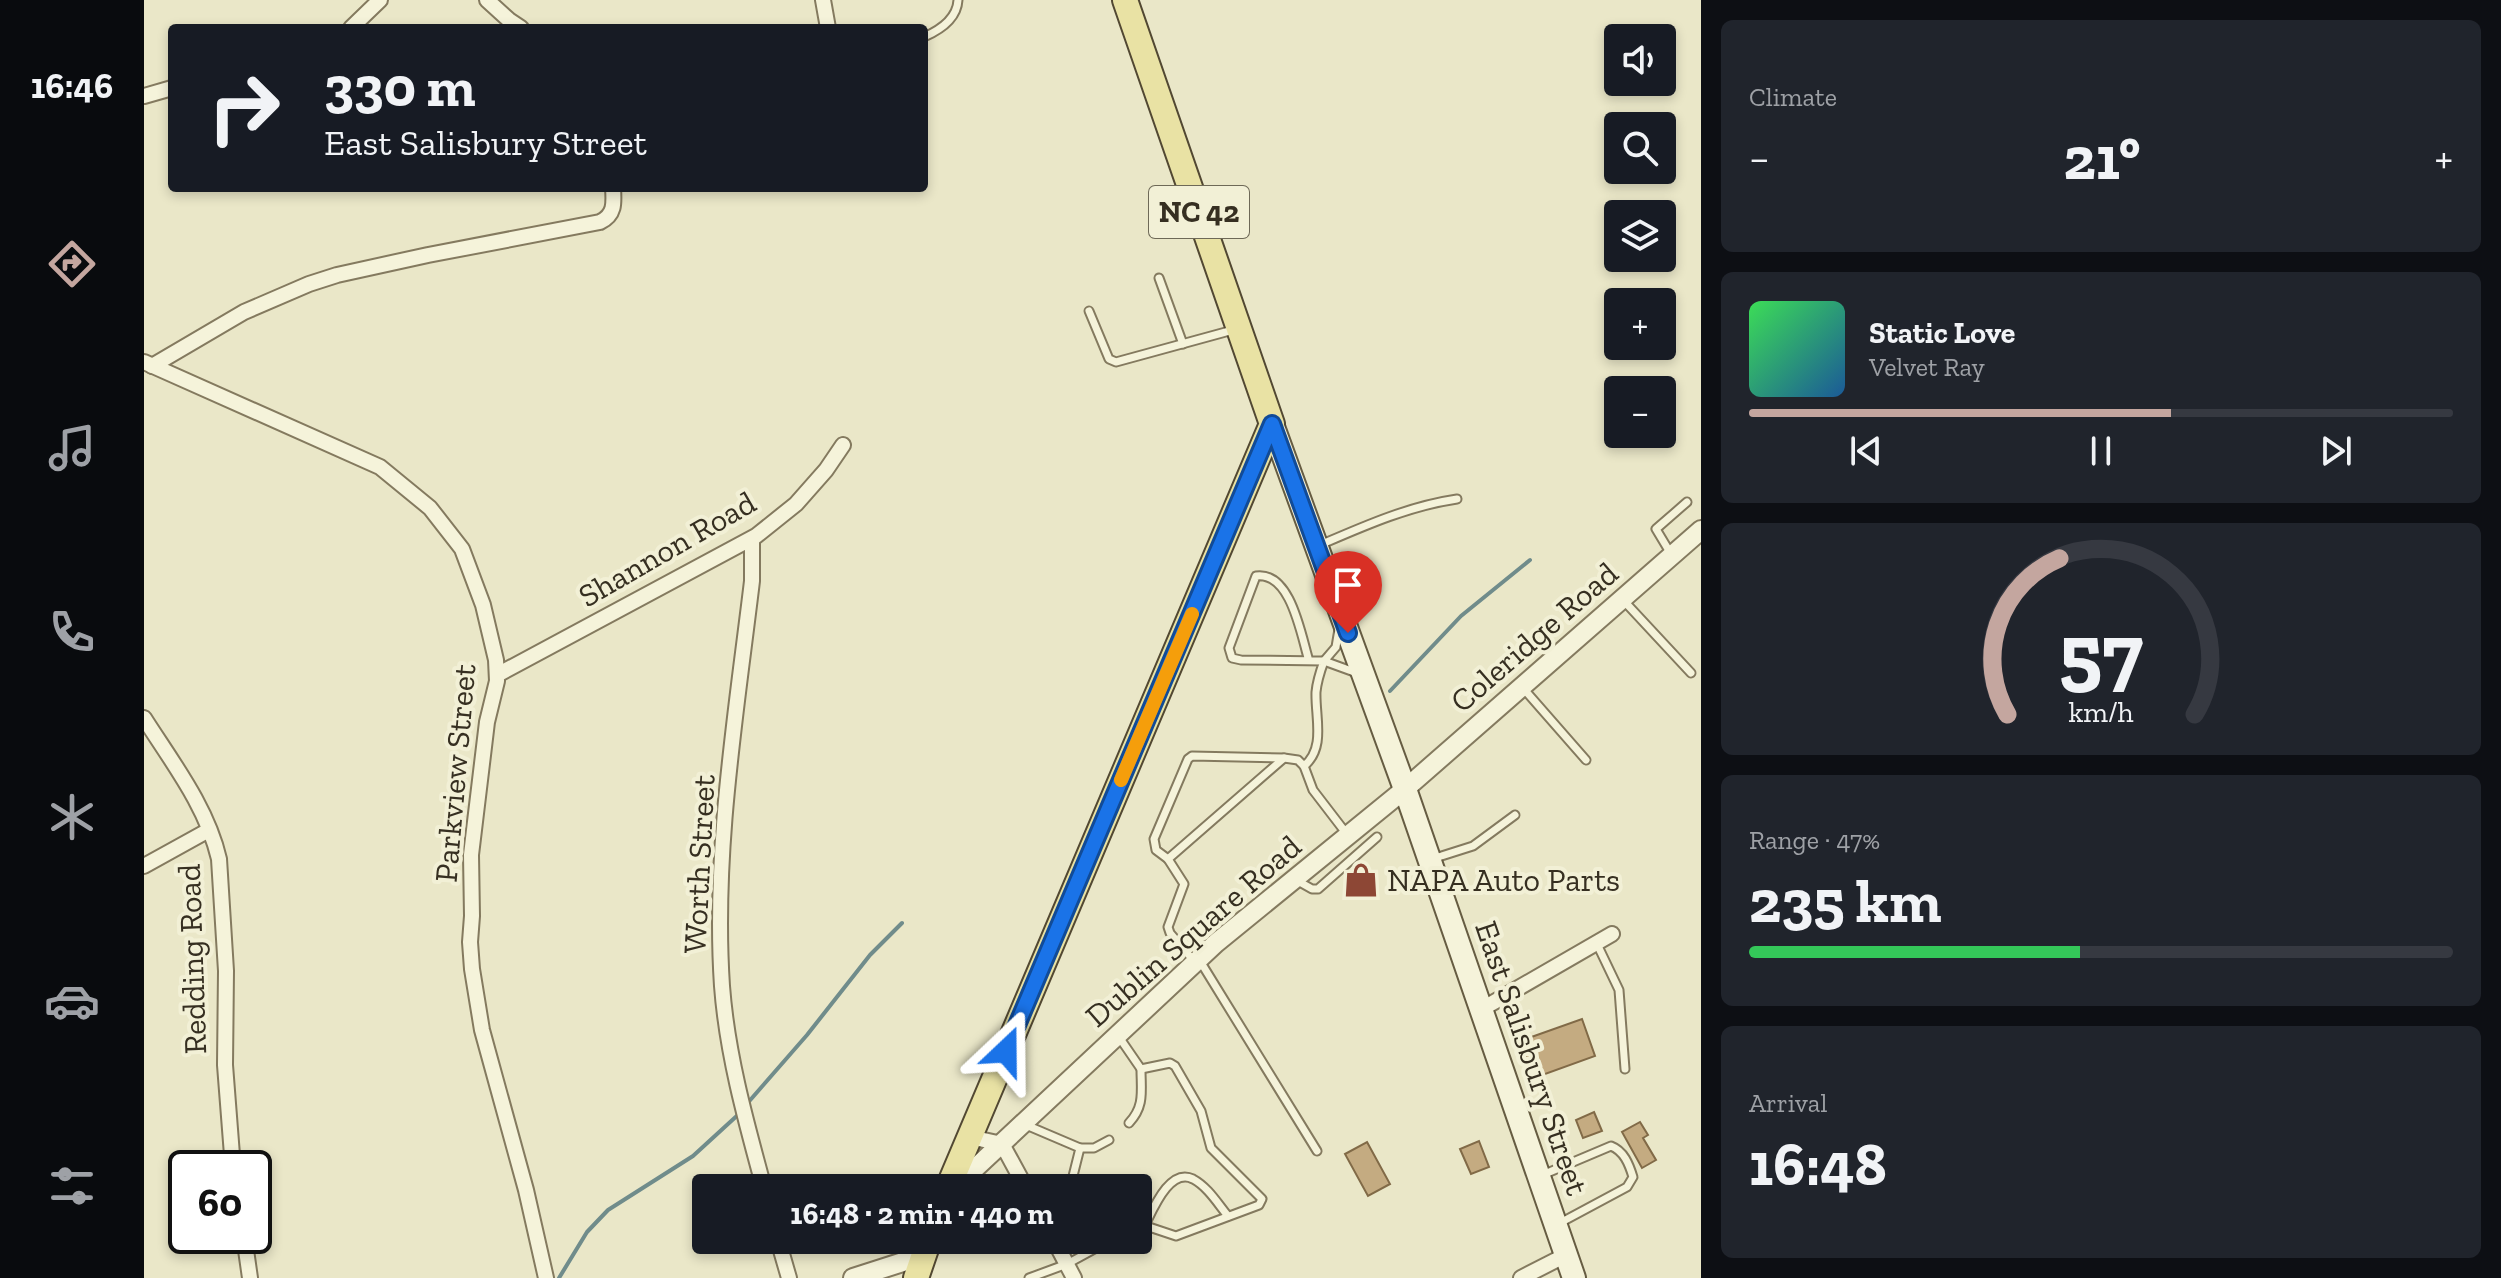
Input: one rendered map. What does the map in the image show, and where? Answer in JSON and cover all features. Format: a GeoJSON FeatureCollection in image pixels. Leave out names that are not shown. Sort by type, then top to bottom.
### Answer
{"type":"FeatureCollection","features":[{"type":"Feature","properties":{"kind":"main road","name":"East Salisbury Street"},"geometry":{"type":"LineString","coordinates":[[1125,0],[1272,424],[1430,860],[1574,1278]]}},
{"type":"Feature","properties":{"kind":"main road"},"geometry":{"type":"LineString","coordinates":[[956,1174],[1272,424]]}},
{"type":"Feature","properties":{"kind":"street"},"geometry":{"type":"LineString","coordinates":[[355,24],[380,0]]}},
{"type":"Feature","properties":{"kind":"street"},"geometry":{"type":"LineString","coordinates":[[487,0],[515,24]]}},
{"type":"Feature","properties":{"kind":"street"},"geometry":{"type":"LineString","coordinates":[[823,0],[827,24]]}},
{"type":"Feature","properties":{"kind":"street"},"geometry":{"type":"LineString","coordinates":[[144,96],[168,89]]}},
{"type":"Feature","properties":{"kind":"street"},"geometry":{"type":"LineString","coordinates":[[148,364],[244,312],[337,275],[600,222],[609,216],[614,202],[613,192]]}},
{"type":"Feature","properties":{"kind":"street","name":"Parkview Street"},"geometry":{"type":"LineString","coordinates":[[148,364],[380,467],[413,492],[445,525],[462,549],[483,605],[497,675],[487,722],[471,855],[470,942],[482,1030],[526,1190],[546,1278]]}},
{"type":"Feature","properties":{"kind":"street","name":"Shannon Road"},"geometry":{"type":"LineString","coordinates":[[497,675],[752,539],[796,504],[843,445]]}},
{"type":"Feature","properties":{"kind":"street","name":"Coleridge Road"},"geometry":{"type":"LineString","coordinates":[[1405,789],[1701,530]]}},
{"type":"Feature","properties":{"kind":"street","name":"Worth Street"},"geometry":{"type":"LineString","coordinates":[[752,539],[752,581],[721,848],[722,986],[729,1041],[760,1174]]}},
{"type":"Feature","properties":{"kind":"street","name":"Redding Road"},"geometry":{"type":"LineString","coordinates":[[144,718],[189,788],[215,843],[221,876],[226,971],[225,1065],[232,1150]]}},
{"type":"Feature","properties":{"kind":"street","name":"Dublin Square Road"},"geometry":{"type":"LineString","coordinates":[[967,1174],[1197,961],[1405,789]]}},
{"type":"Feature","properties":{"kind":"street"},"geometry":{"type":"LineString","coordinates":[[144,866],[209,830]]}},
{"type":"Feature","properties":{"kind":"street"},"geometry":{"type":"LineString","coordinates":[[1482,1009],[1612,934]]}},
{"type":"Feature","properties":{"kind":"street"},"geometry":{"type":"LineString","coordinates":[[970,1137],[1002,1144],[1018,1174]]}},
{"type":"Feature","properties":{"kind":"street"},"geometry":{"type":"LineString","coordinates":[[247,1254],[250,1278]]}},
{"type":"Feature","properties":{"kind":"street"},"geometry":{"type":"LineString","coordinates":[[782,1254],[789,1278]]}},
{"type":"Feature","properties":{"kind":"street"},"geometry":{"type":"LineString","coordinates":[[1521,1278],[1566,1255]]}},
{"type":"Feature","properties":{"kind":"street"},"geometry":{"type":"LineString","coordinates":[[853,1278],[909,1260],[923,1259]]}},
{"type":"Feature","properties":{"kind":"lane"},"geometry":{"type":"LineString","coordinates":[[928,35],[949,21],[958,8],[958,0]]}},
{"type":"Feature","properties":{"kind":"lane"},"geometry":{"type":"LineString","coordinates":[[1159,278],[1183,344]]}},
{"type":"Feature","properties":{"kind":"lane"},"geometry":{"type":"LineString","coordinates":[[1089,311],[1109,359],[1116,362],[1239,328]]}},
{"type":"Feature","properties":{"kind":"lane"},"geometry":{"type":"LineString","coordinates":[[1317,546],[1427,503],[1457,499]]}},
{"type":"Feature","properties":{"kind":"lane"},"geometry":{"type":"LineString","coordinates":[[1672,556],[1656,529],[1687,502]]}},
{"type":"Feature","properties":{"kind":"lane"},"geometry":{"type":"LineString","coordinates":[[1309,661],[1284,590],[1279,582],[1269,576],[1256,576],[1229,648],[1232,658],[1241,660],[1309,661],[1324,661],[1364,676]]}},
{"type":"Feature","properties":{"kind":"lane"},"geometry":{"type":"LineString","coordinates":[[1622,599],[1691,673]]}},
{"type":"Feature","properties":{"kind":"lane"},"geometry":{"type":"LineString","coordinates":[[1304,766],[1317,747],[1318,676],[1324,661],[1336,647],[1341,611]]}},
{"type":"Feature","properties":{"kind":"lane"},"geometry":{"type":"LineString","coordinates":[[1522,687],[1586,760]]}},
{"type":"Feature","properties":{"kind":"lane"},"geometry":{"type":"LineString","coordinates":[[1317,1151],[1197,961],[1170,933],[1168,927],[1184,884],[1182,876],[1168,859],[1156,850],[1154,839],[1192,756],[1298,760],[1304,766],[1313,790],[1348,835]]}},
{"type":"Feature","properties":{"kind":"lane"},"geometry":{"type":"LineString","coordinates":[[1168,859],[1284,758]]}},
{"type":"Feature","properties":{"kind":"lane"},"geometry":{"type":"LineString","coordinates":[[1430,860],[1473,846],[1515,815]]}},
{"type":"Feature","properties":{"kind":"lane"},"geometry":{"type":"LineString","coordinates":[[1294,879],[1318,889],[1377,837]]}},
{"type":"Feature","properties":{"kind":"lane"},"geometry":{"type":"LineString","coordinates":[[1597,944],[1619,990],[1625,1069]]}},
{"type":"Feature","properties":{"kind":"lane"},"geometry":{"type":"LineString","coordinates":[[1118,1036],[1141,1069],[1141,1105],[1139,1113],[1129,1123]]}},
{"type":"Feature","properties":{"kind":"lane"},"geometry":{"type":"LineString","coordinates":[[1141,1069],[1170,1063],[1175,1066],[1201,1111],[1211,1148],[1262,1197],[1259,1205],[1176,1236],[1152,1230]]}},
{"type":"Feature","properties":{"kind":"lane"},"geometry":{"type":"LineString","coordinates":[[1024,1124],[1080,1148],[1094,1148],[1109,1140]]}},
{"type":"Feature","properties":{"kind":"lane"},"geometry":{"type":"LineString","coordinates":[[1539,1176],[1611,1146],[1621,1151],[1631,1169],[1633,1177],[1627,1187],[1556,1225]]}},
{"type":"Feature","properties":{"kind":"lane"},"geometry":{"type":"LineString","coordinates":[[1074,1174],[1080,1148]]}},
{"type":"Feature","properties":{"kind":"lane"},"geometry":{"type":"LineString","coordinates":[[1152,1209],[1162,1192],[1183,1177],[1193,1179],[1206,1189],[1228,1216]]}},
{"type":"Feature","properties":{"kind":"lane"},"geometry":{"type":"LineString","coordinates":[[1029,1278],[1070,1271],[1088,1254]]}},
{"type":"Feature","properties":{"kind":"building"},"geometry":{"type":"Polygon","coordinates":[[[1582,1019],[1595,1056],[1534,1078],[1520,1041],[1582,1019]]]}},
{"type":"Feature","properties":{"kind":"building"},"geometry":{"type":"Polygon","coordinates":[[[1594,1112],[1602,1131],[1583,1138],[1576,1120],[1594,1112]]]}},
{"type":"Feature","properties":{"kind":"building"},"geometry":{"type":"Polygon","coordinates":[[[1640,1122],[1648,1135],[1643,1138],[1656,1160],[1642,1168],[1622,1132],[1640,1122]]]}},
{"type":"Feature","properties":{"kind":"building"},"geometry":{"type":"Polygon","coordinates":[[[1479,1141],[1489,1167],[1471,1174],[1460,1149],[1479,1141]]]}},
{"type":"Feature","properties":{"kind":"building"},"geometry":{"type":"Polygon","coordinates":[[[1367,1142],[1390,1184],[1368,1196],[1345,1154],[1367,1142]]]}},
{"type":"Feature","properties":{"kind":"waterway"},"geometry":{"type":"LineString","coordinates":[[1390,691],[1461,616],[1530,560]]}},
{"type":"Feature","properties":{"kind":"waterway"},"geometry":{"type":"LineString","coordinates":[[745,1106],[807,1035],[870,955],[902,923]]}},
{"type":"Feature","properties":{"kind":"waterway"},"geometry":{"type":"LineString","coordinates":[[559,1278],[587,1232],[608,1210],[693,1156],[740,1113]]}},
{"type":"Feature","properties":{"kind":"slow traffic"},"geometry":{"type":"LineString","coordinates":[[1121,780],[1192,614]]}},
{"type":"Feature","properties":{"kind":"place","name":"NAPA Auto Parts"},"geometry":{"type":"Point","coordinates":[1361,880]}},
{"type":"Feature","properties":{"kind":"route"},"geometry":{"type":"LineString","coordinates":[[1006,1051],[1272,424],[1348,633]]}}]}
